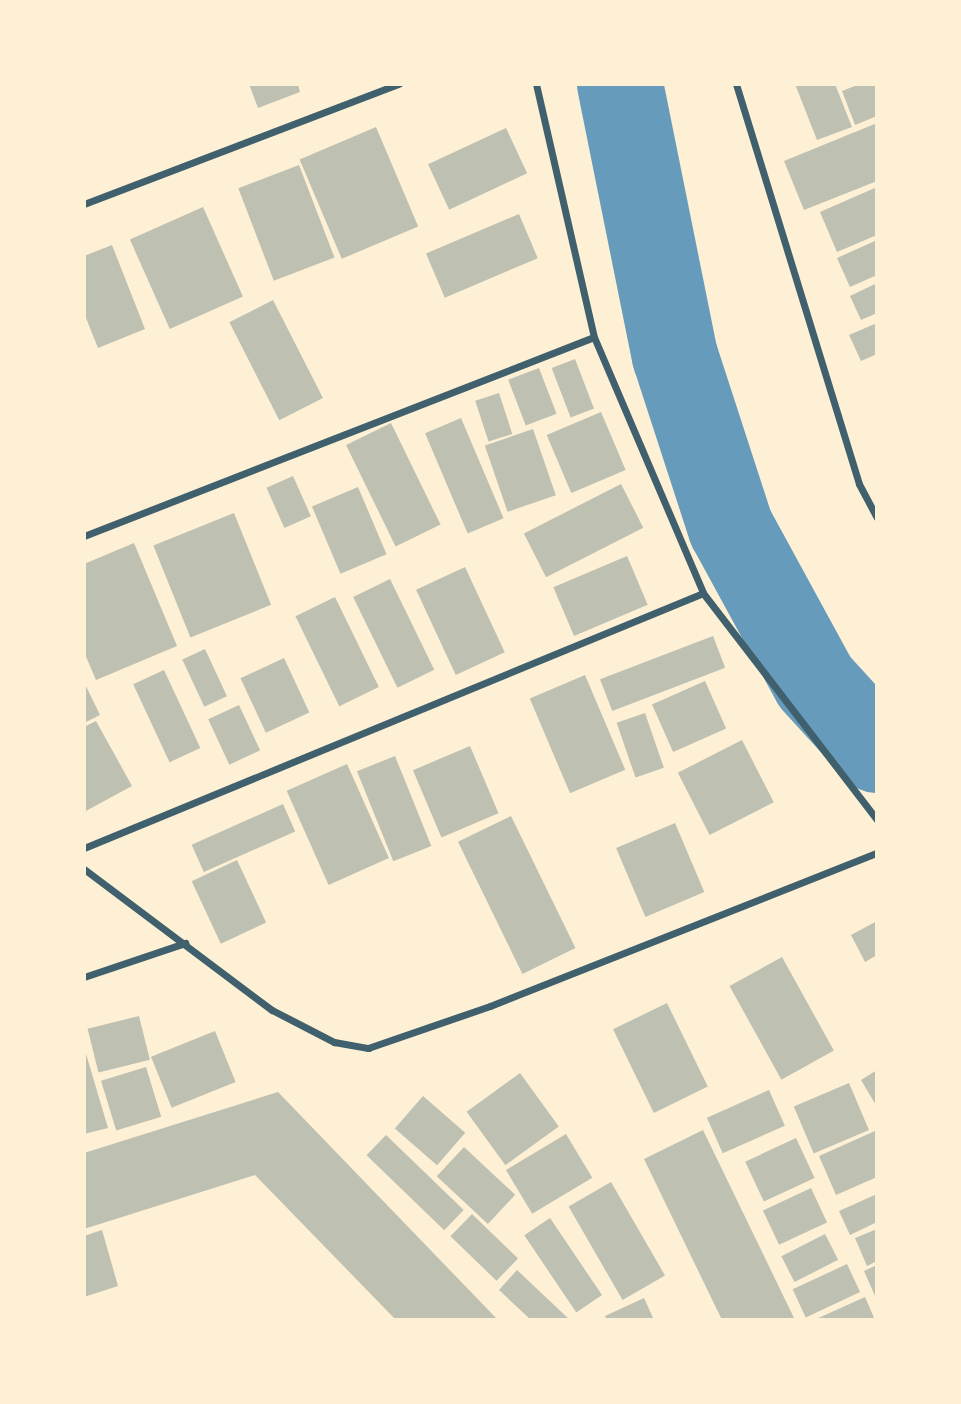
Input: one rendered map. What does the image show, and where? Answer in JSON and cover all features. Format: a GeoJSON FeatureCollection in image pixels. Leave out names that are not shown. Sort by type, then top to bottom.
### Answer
{"type":"FeatureCollection","features":[{"type":"Feature","properties":{"kind":"street"},"geometry":{"type":"LineString","coordinates":[[84,204],[399,84]]}},
{"type":"Feature","properties":{"kind":"street"},"geometry":{"type":"LineString","coordinates":[[536,84],[594,337],[703,593],[877,820]]}},
{"type":"Feature","properties":{"kind":"street"},"geometry":{"type":"LineString","coordinates":[[736,84],[859,484],[877,518]]}},
{"type":"Feature","properties":{"kind":"street"},"geometry":{"type":"LineString","coordinates":[[84,536],[594,337]]}},
{"type":"Feature","properties":{"kind":"street"},"geometry":{"type":"LineString","coordinates":[[84,848],[703,593]]}},
{"type":"Feature","properties":{"kind":"street"},"geometry":{"type":"LineString","coordinates":[[84,869],[272,1010],[334,1042],[368,1048],[491,1006],[877,853]]}},
{"type":"Feature","properties":{"kind":"street"},"geometry":{"type":"LineString","coordinates":[[84,977],[185,943]]}},
{"type":"Feature","properties":{"kind":"building"},"geometry":{"type":"Polygon","coordinates":[[[249,84],[298,84],[300,92],[258,108],[249,84]]]}},
{"type":"Feature","properties":{"kind":"building"},"geometry":{"type":"Polygon","coordinates":[[[795,84],[835,84],[852,127],[817,140],[795,84]]]}},
{"type":"Feature","properties":{"kind":"building"},"geometry":{"type":"Polygon","coordinates":[[[860,84],[877,84],[877,116],[855,125],[842,91],[860,84]]]}},
{"type":"Feature","properties":{"kind":"building"},"geometry":{"type":"Polygon","coordinates":[[[877,123],[877,181],[804,210],[784,161],[877,123]]]}},
{"type":"Feature","properties":{"kind":"building"},"geometry":{"type":"Polygon","coordinates":[[[376,127],[418,226],[342,259],[300,159],[376,127]]]}},
{"type":"Feature","properties":{"kind":"building"},"geometry":{"type":"Polygon","coordinates":[[[506,128],[527,173],[449,210],[428,164],[506,128]]]}},
{"type":"Feature","properties":{"kind":"building"},"geometry":{"type":"Polygon","coordinates":[[[299,165],[334,257],[274,281],[238,188],[299,165]]]}},
{"type":"Feature","properties":{"kind":"building"},"geometry":{"type":"Polygon","coordinates":[[[877,187],[877,235],[837,252],[820,212],[877,187]]]}},
{"type":"Feature","properties":{"kind":"building"},"geometry":{"type":"Polygon","coordinates":[[[203,207],[243,297],[170,329],[130,240],[203,207]]]}},
{"type":"Feature","properties":{"kind":"building"},"geometry":{"type":"Polygon","coordinates":[[[519,214],[538,258],[445,298],[426,253],[519,214]]]}},
{"type":"Feature","properties":{"kind":"building"},"geometry":{"type":"Polygon","coordinates":[[[877,240],[877,275],[850,287],[837,258],[877,240]]]}},
{"type":"Feature","properties":{"kind":"building"},"geometry":{"type":"Polygon","coordinates":[[[112,245],[145,329],[98,348],[84,313],[84,256],[112,245]]]}},
{"type":"Feature","properties":{"kind":"building"},"geometry":{"type":"Polygon","coordinates":[[[877,283],[877,313],[861,320],[850,296],[877,283]]]}},
{"type":"Feature","properties":{"kind":"building"},"geometry":{"type":"Polygon","coordinates":[[[273,300],[323,398],[279,420],[229,322],[273,300]]]}},
{"type":"Feature","properties":{"kind":"building"},"geometry":{"type":"Polygon","coordinates":[[[877,323],[877,354],[861,361],[849,335],[877,323]]]}},
{"type":"Feature","properties":{"kind":"building"},"geometry":{"type":"Polygon","coordinates":[[[575,359],[594,408],[571,417],[552,368],[575,359]]]}},
{"type":"Feature","properties":{"kind":"building"},"geometry":{"type":"Polygon","coordinates":[[[539,368],[557,414],[526,426],[508,380],[539,368]]]}},
{"type":"Feature","properties":{"kind":"building"},"geometry":{"type":"Polygon","coordinates":[[[499,393],[512,434],[489,442],[475,401],[499,393]]]}},
{"type":"Feature","properties":{"kind":"building"},"geometry":{"type":"Polygon","coordinates":[[[601,412],[626,470],[571,493],[547,435],[601,412]]]}},
{"type":"Feature","properties":{"kind":"building"},"geometry":{"type":"Polygon","coordinates":[[[461,418],[504,518],[468,534],[425,433],[461,418]]]}},
{"type":"Feature","properties":{"kind":"building"},"geometry":{"type":"Polygon","coordinates":[[[391,423],[441,525],[396,546],[346,445],[391,423]]]}},
{"type":"Feature","properties":{"kind":"building"},"geometry":{"type":"Polygon","coordinates":[[[533,429],[556,495],[508,512],[485,446],[533,429]]]}},
{"type":"Feature","properties":{"kind":"building"},"geometry":{"type":"Polygon","coordinates":[[[293,476],[311,516],[284,528],[267,488],[293,476]]]}},
{"type":"Feature","properties":{"kind":"building"},"geometry":{"type":"Polygon","coordinates":[[[621,484],[643,528],[546,577],[524,533],[621,484]]]}},
{"type":"Feature","properties":{"kind":"building"},"geometry":{"type":"Polygon","coordinates":[[[358,487],[387,554],[340,574],[312,507],[358,487]]]}},
{"type":"Feature","properties":{"kind":"building"},"geometry":{"type":"Polygon","coordinates":[[[234,513],[271,605],[190,637],[153,546],[234,513]]]}},
{"type":"Feature","properties":{"kind":"building"},"geometry":{"type":"Polygon","coordinates":[[[134,543],[177,646],[96,680],[84,652],[84,564],[134,543]]]}},
{"type":"Feature","properties":{"kind":"building"},"geometry":{"type":"Polygon","coordinates":[[[627,556],[648,605],[574,636],[553,587],[627,556]]]}},
{"type":"Feature","properties":{"kind":"building"},"geometry":{"type":"Polygon","coordinates":[[[465,567],[505,652],[456,675],[416,590],[465,567]]]}},
{"type":"Feature","properties":{"kind":"building"},"geometry":{"type":"Polygon","coordinates":[[[390,579],[434,670],[397,688],[353,597],[390,579]]]}},
{"type":"Feature","properties":{"kind":"building"},"geometry":{"type":"Polygon","coordinates":[[[335,597],[379,687],[339,706],[295,616],[335,597]]]}},
{"type":"Feature","properties":{"kind":"building"},"geometry":{"type":"Polygon","coordinates":[[[713,636],[725,668],[612,711],[600,679],[713,636]]]}},
{"type":"Feature","properties":{"kind":"building"},"geometry":{"type":"Polygon","coordinates":[[[205,649],[227,696],[204,707],[182,660],[205,649]]]}},
{"type":"Feature","properties":{"kind":"building"},"geometry":{"type":"Polygon","coordinates":[[[284,658],[309,712],[266,733],[240,678],[284,658]]]}},
{"type":"Feature","properties":{"kind":"building"},"geometry":{"type":"Polygon","coordinates":[[[164,670],[200,748],[170,762],[133,684],[164,670]]]}},
{"type":"Feature","properties":{"kind":"building"},"geometry":{"type":"Polygon","coordinates":[[[585,675],[625,770],[570,793],[530,698],[585,675]]]}},
{"type":"Feature","properties":{"kind":"building"},"geometry":{"type":"Polygon","coordinates":[[[705,681],[726,729],[673,752],[652,705],[705,681]]]}},
{"type":"Feature","properties":{"kind":"building"},"geometry":{"type":"Polygon","coordinates":[[[84,682],[100,715],[84,723],[84,682]]]}},
{"type":"Feature","properties":{"kind":"building"},"geometry":{"type":"Polygon","coordinates":[[[239,705],[260,750],[229,765],[208,719],[239,705]]]}},
{"type":"Feature","properties":{"kind":"building"},"geometry":{"type":"Polygon","coordinates":[[[645,713],[664,768],[636,778],[617,723],[645,713]]]}},
{"type":"Feature","properties":{"kind":"building"},"geometry":{"type":"Polygon","coordinates":[[[96,721],[132,786],[84,812],[84,727],[96,721]]]}},
{"type":"Feature","properties":{"kind":"building"},"geometry":{"type":"Polygon","coordinates":[[[742,740],[774,802],[710,835],[678,773],[742,740]]]}},
{"type":"Feature","properties":{"kind":"building"},"geometry":{"type":"Polygon","coordinates":[[[470,746],[499,813],[441,837],[413,770],[470,746]]]}},
{"type":"Feature","properties":{"kind":"building"},"geometry":{"type":"Polygon","coordinates":[[[395,756],[431,846],[393,861],[357,771],[395,756]]]}},
{"type":"Feature","properties":{"kind":"building"},"geometry":{"type":"Polygon","coordinates":[[[347,764],[389,858],[329,885],[287,791],[347,764]]]}},
{"type":"Feature","properties":{"kind":"building"},"geometry":{"type":"Polygon","coordinates":[[[283,804],[295,831],[204,872],[192,845],[283,804]]]}},
{"type":"Feature","properties":{"kind":"building"},"geometry":{"type":"Polygon","coordinates":[[[511,816],[575,948],[522,974],[458,842],[511,816]]]}},
{"type":"Feature","properties":{"kind":"building"},"geometry":{"type":"Polygon","coordinates":[[[675,823],[704,892],[645,917],[616,848],[675,823]]]}},
{"type":"Feature","properties":{"kind":"building"},"geometry":{"type":"Polygon","coordinates":[[[237,860],[266,923],[221,944],[192,881],[237,860]]]}},
{"type":"Feature","properties":{"kind":"building"},"geometry":{"type":"Polygon","coordinates":[[[877,921],[877,955],[865,962],[851,935],[877,921]]]}},
{"type":"Feature","properties":{"kind":"building"},"geometry":{"type":"Polygon","coordinates":[[[782,957],[834,1051],[781,1080],[730,986],[782,957]]]}},
{"type":"Feature","properties":{"kind":"building"},"geometry":{"type":"Polygon","coordinates":[[[667,1003],[708,1087],[654,1113],[613,1029],[667,1003]]]}},
{"type":"Feature","properties":{"kind":"building"},"geometry":{"type":"Polygon","coordinates":[[[139,1016],[150,1060],[98,1072],[88,1029],[139,1016]]]}},
{"type":"Feature","properties":{"kind":"building"},"geometry":{"type":"Polygon","coordinates":[[[215,1031],[236,1082],[172,1108],[151,1057],[215,1031]]]}},
{"type":"Feature","properties":{"kind":"building"},"geometry":{"type":"Polygon","coordinates":[[[84,1047],[108,1128],[84,1134],[84,1047]]]}},
{"type":"Feature","properties":{"kind":"building"},"geometry":{"type":"Polygon","coordinates":[[[146,1067],[161,1117],[116,1130],[101,1081],[146,1067]]]}},
{"type":"Feature","properties":{"kind":"building"},"geometry":{"type":"Polygon","coordinates":[[[877,1070],[877,1107],[861,1080],[877,1070]]]}},
{"type":"Feature","properties":{"kind":"building"},"geometry":{"type":"Polygon","coordinates":[[[520,1073],[559,1126],[505,1165],[467,1112],[520,1073]]]}},
{"type":"Feature","properties":{"kind":"building"},"geometry":{"type":"Polygon","coordinates":[[[849,1083],[869,1130],[814,1153],[794,1106],[849,1083]]]}},
{"type":"Feature","properties":{"kind":"building"},"geometry":{"type":"Polygon","coordinates":[[[769,1090],[785,1126],[723,1153],[707,1118],[769,1090]]]}},
{"type":"Feature","properties":{"kind":"building"},"geometry":{"type":"Polygon","coordinates":[[[278,1092],[498,1320],[396,1320],[255,1175],[84,1229],[84,1153],[278,1092]]]}},
{"type":"Feature","properties":{"kind":"building"},"geometry":{"type":"Polygon","coordinates":[[[423,1096],[465,1133],[437,1165],[395,1128],[423,1096]]]}},
{"type":"Feature","properties":{"kind":"building"},"geometry":{"type":"Polygon","coordinates":[[[703,1130],[795,1320],[722,1320],[644,1159],[703,1130]]]}},
{"type":"Feature","properties":{"kind":"building"},"geometry":{"type":"Polygon","coordinates":[[[875,1131],[877,1177],[836,1195],[819,1156],[875,1131]]]}},
{"type":"Feature","properties":{"kind":"building"},"geometry":{"type":"Polygon","coordinates":[[[566,1134],[592,1178],[532,1214],[506,1170],[566,1134]]]}},
{"type":"Feature","properties":{"kind":"building"},"geometry":{"type":"Polygon","coordinates":[[[386,1135],[464,1210],[444,1230],[367,1155],[386,1135]]]}},
{"type":"Feature","properties":{"kind":"building"},"geometry":{"type":"Polygon","coordinates":[[[796,1138],[815,1178],[764,1202],[745,1162],[796,1138]]]}},
{"type":"Feature","properties":{"kind":"building"},"geometry":{"type":"Polygon","coordinates":[[[464,1147],[515,1195],[488,1224],[437,1176],[464,1147]]]}},
{"type":"Feature","properties":{"kind":"building"},"geometry":{"type":"Polygon","coordinates":[[[611,1182],[665,1276],[623,1300],[569,1206],[611,1182]]]}},
{"type":"Feature","properties":{"kind":"building"},"geometry":{"type":"Polygon","coordinates":[[[811,1188],[827,1222],[779,1245],[763,1210],[811,1188]]]}},
{"type":"Feature","properties":{"kind":"building"},"geometry":{"type":"Polygon","coordinates":[[[877,1194],[877,1222],[850,1235],[839,1211],[877,1194]]]}},
{"type":"Feature","properties":{"kind":"building"},"geometry":{"type":"Polygon","coordinates":[[[472,1214],[518,1258],[497,1281],[450,1236],[472,1214]]]}},
{"type":"Feature","properties":{"kind":"building"},"geometry":{"type":"Polygon","coordinates":[[[550,1218],[602,1295],[576,1312],[524,1235],[550,1218]]]}},
{"type":"Feature","properties":{"kind":"building"},"geometry":{"type":"Polygon","coordinates":[[[877,1229],[877,1261],[867,1266],[855,1238],[877,1229]]]}},
{"type":"Feature","properties":{"kind":"building"},"geometry":{"type":"Polygon","coordinates":[[[102,1230],[118,1286],[84,1297],[84,1236],[102,1230]]]}},
{"type":"Feature","properties":{"kind":"building"},"geometry":{"type":"Polygon","coordinates":[[[825,1234],[838,1260],[795,1282],[781,1256],[825,1234]]]}},
{"type":"Feature","properties":{"kind":"building"},"geometry":{"type":"Polygon","coordinates":[[[847,1264],[860,1292],[806,1317],[793,1289],[847,1264]]]}},
{"type":"Feature","properties":{"kind":"building"},"geometry":{"type":"Polygon","coordinates":[[[877,1265],[877,1295],[875,1296],[864,1271],[877,1265]]]}},
{"type":"Feature","properties":{"kind":"building"},"geometry":{"type":"Polygon","coordinates":[[[517,1270],[570,1320],[531,1320],[499,1290],[517,1270]]]}},
{"type":"Feature","properties":{"kind":"building"},"geometry":{"type":"Polygon","coordinates":[[[865,1297],[875,1320],[814,1320],[865,1297]]]}},
{"type":"Feature","properties":{"kind":"building"},"geometry":{"type":"Polygon","coordinates":[[[644,1298],[654,1320],[607,1320],[605,1316],[644,1298]]]}},
{"type":"Feature","properties":{"kind":"waterway"},"geometry":{"type":"LineString","coordinates":[[620,84],[675,356],[731,528],[815,682],[877,750]]}}]}
